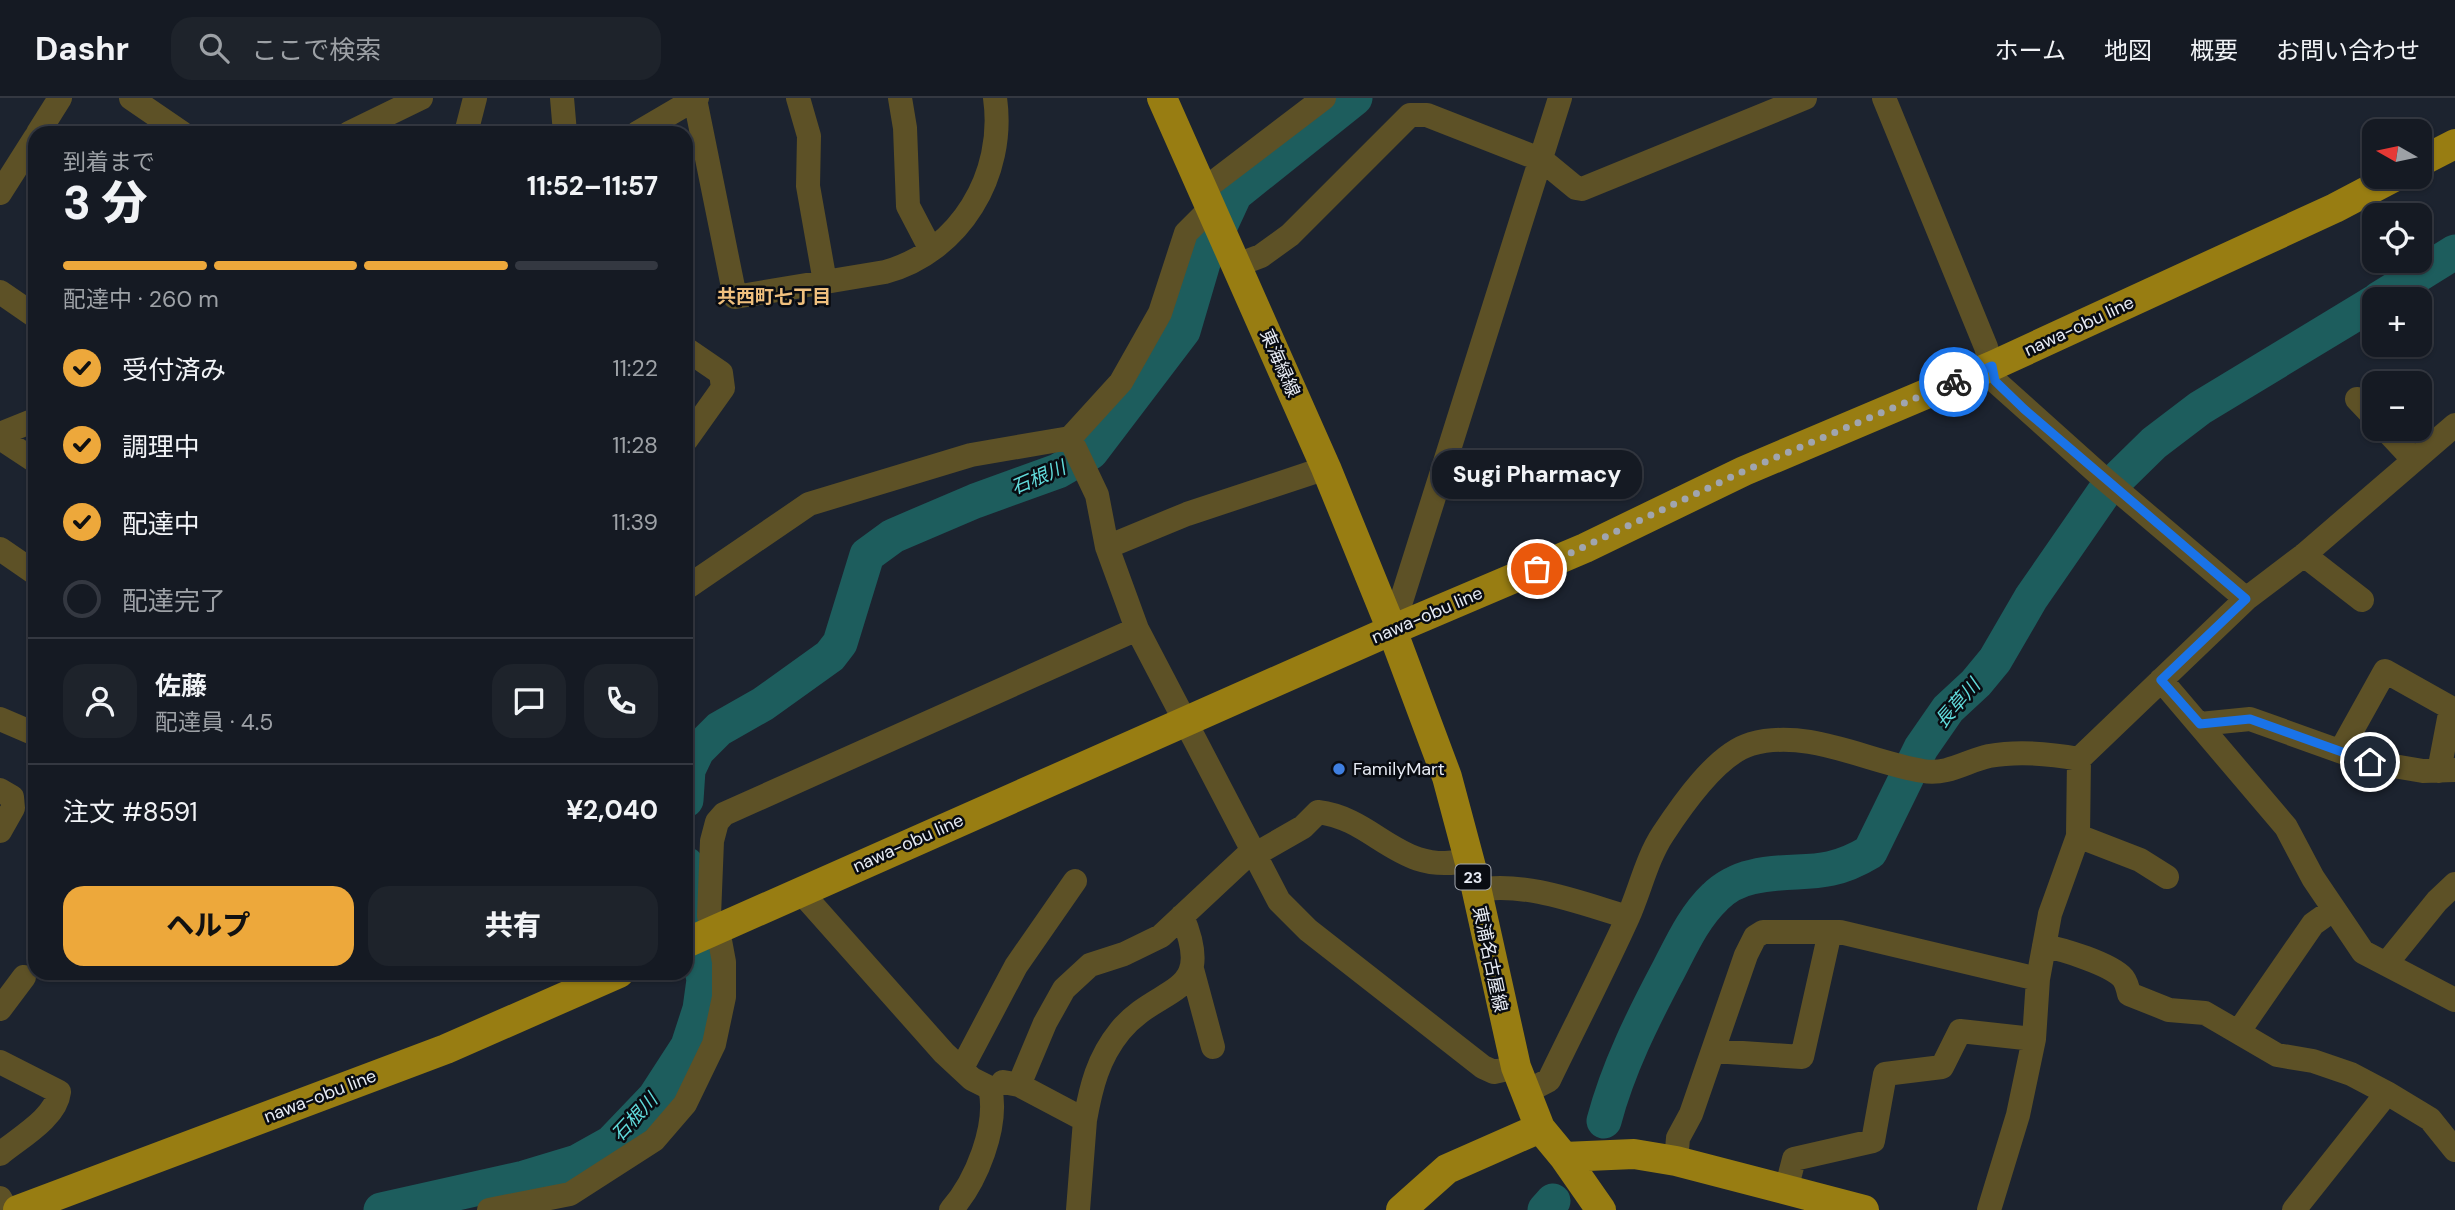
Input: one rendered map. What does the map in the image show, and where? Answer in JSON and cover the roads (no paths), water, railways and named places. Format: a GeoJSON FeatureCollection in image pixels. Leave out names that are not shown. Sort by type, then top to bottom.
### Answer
{"type":"FeatureCollection","features":[{"type":"Feature","properties":{"kind":"main road","name":"東海緑線"},"geometry":{"type":"LineString","coordinates":[[1162,98],[1326,468],[1392,630]]}},
{"type":"Feature","properties":{"kind":"main road"},"geometry":{"type":"LineString","coordinates":[[2432,156],[2455,144]]}},
{"type":"Feature","properties":{"kind":"main road","name":"nawa-obu line"},"geometry":{"type":"LineString","coordinates":[[703,936],[1392,630],[1585,548],[1744,471],[1992,366],[2371,189]]}},
{"type":"Feature","properties":{"kind":"main road","name":"東浦名古屋線"},"geometry":{"type":"LineString","coordinates":[[1392,630],[1447,777],[1521,1079],[1540,1128]]}},
{"type":"Feature","properties":{"kind":"main road","name":"nawa-obu line"},"geometry":{"type":"LineString","coordinates":[[18,1210],[446,1049],[602,980]]}},
{"type":"Feature","properties":{"kind":"main road"},"geometry":{"type":"LineString","coordinates":[[1401,1210],[1447,1169],[1540,1128]]}},
{"type":"Feature","properties":{"kind":"main road","name":"23"},"geometry":{"type":"LineString","coordinates":[[1540,1128],[1564,1157]]}},
{"type":"Feature","properties":{"kind":"main road"},"geometry":{"type":"LineString","coordinates":[[1564,1157],[1634,1154],[1676,1161],[1854,1209]]}},
{"type":"Feature","properties":{"kind":"main road"},"geometry":{"type":"LineString","coordinates":[[1564,1157],[1601,1210]]}},
{"type":"Feature","properties":{"kind":"street"},"geometry":{"type":"LineString","coordinates":[[42,126],[60,98]]}},
{"type":"Feature","properties":{"kind":"street"},"geometry":{"type":"LineString","coordinates":[[131,98],[172,126]]}},
{"type":"Feature","properties":{"kind":"street"},"geometry":{"type":"LineString","coordinates":[[363,126],[421,98]]}},
{"type":"Feature","properties":{"kind":"street"},"geometry":{"type":"LineString","coordinates":[[468,126],[475,98]]}},
{"type":"Feature","properties":{"kind":"street"},"geometry":{"type":"LineString","coordinates":[[562,98],[564,126]]}},
{"type":"Feature","properties":{"kind":"street"},"geometry":{"type":"LineString","coordinates":[[798,98],[809,136],[808,186],[825,282]]}},
{"type":"Feature","properties":{"kind":"street"},"geometry":{"type":"LineString","coordinates":[[900,98],[905,128],[908,206],[931,250]]}},
{"type":"Feature","properties":{"kind":"street"},"geometry":{"type":"LineString","coordinates":[[649,126],[696,99],[735,296],[907,266],[931,250],[952,233],[986,184],[996,150],[999,121],[995,98]]}},
{"type":"Feature","properties":{"kind":"street"},"geometry":{"type":"LineString","coordinates":[[693,582],[809,504],[971,455],[1070,438],[1121,382],[1160,313],[1186,233],[1208,204],[1324,98]]}},
{"type":"Feature","properties":{"kind":"street"},"geometry":{"type":"LineString","coordinates":[[1392,630],[1560,98]]}},
{"type":"Feature","properties":{"kind":"street"},"geometry":{"type":"LineString","coordinates":[[1234,258],[1261,256],[1290,235],[1410,115],[1427,115],[1542,160],[1576,188],[1582,189],[1805,98]]}},
{"type":"Feature","properties":{"kind":"street"},"geometry":{"type":"LineString","coordinates":[[1884,98],[1945,244],[1992,366],[1995,381],[2111,485],[2246,599]]}},
{"type":"Feature","properties":{"kind":"street"},"geometry":{"type":"LineString","coordinates":[[0,193],[27,169]]}},
{"type":"Feature","properties":{"kind":"street"},"geometry":{"type":"LineString","coordinates":[[0,292],[28,311]]}},
{"type":"Feature","properties":{"kind":"street"},"geometry":{"type":"LineString","coordinates":[[693,354],[721,373],[723,388],[693,430]]}},
{"type":"Feature","properties":{"kind":"street"},"geometry":{"type":"LineString","coordinates":[[2357,399],[2362,404]]}},
{"type":"Feature","properties":{"kind":"street"},"geometry":{"type":"LineString","coordinates":[[28,422],[0,436],[28,456]]}},
{"type":"Feature","properties":{"kind":"street"},"geometry":{"type":"LineString","coordinates":[[1989,1210],[2018,1115],[2034,1039],[2038,979],[2050,914],[2078,836],[2079,759],[2246,599],[2304,555],[2455,425]]}},
{"type":"Feature","properties":{"kind":"street"},"geometry":{"type":"LineString","coordinates":[[1070,438],[1097,495],[1107,547],[1137,629],[1279,901],[1308,929],[1483,1067],[1494,1072],[1521,1079],[1549,1080],[1628,916],[1661,836],[1696,789],[1725,759],[1750,744],[1780,740],[1806,741],[1924,772],[1945,772],[1989,756],[2058,755],[2079,759]]}},
{"type":"Feature","properties":{"kind":"street"},"geometry":{"type":"LineString","coordinates":[[2396,441],[2413,459]]}},
{"type":"Feature","properties":{"kind":"street"},"geometry":{"type":"LineString","coordinates":[[1107,547],[1187,514],[1326,468]]}},
{"type":"Feature","properties":{"kind":"street"},"geometry":{"type":"LineString","coordinates":[[0,549],[28,567]]}},
{"type":"Feature","properties":{"kind":"street"},"geometry":{"type":"LineString","coordinates":[[2304,555],[2362,600]]}},
{"type":"Feature","properties":{"kind":"street"},"geometry":{"type":"LineString","coordinates":[[489,1210],[574,1202],[654,1140],[685,1104],[714,1044],[724,997],[724,961],[703,936],[709,916],[712,841],[717,822],[723,814],[1137,629]]}},
{"type":"Feature","properties":{"kind":"street"},"geometry":{"type":"LineString","coordinates":[[2200,724],[2250,719],[2370,762],[2423,771],[2447,770],[2451,708],[2385,671],[2341,750]]}},
{"type":"Feature","properties":{"kind":"street"},"geometry":{"type":"LineString","coordinates":[[2161,680],[2286,827],[2313,878],[2363,952],[2455,1000]]}},
{"type":"Feature","properties":{"kind":"street"},"geometry":{"type":"LineString","coordinates":[[0,719],[28,731]]}},
{"type":"Feature","properties":{"kind":"street"},"geometry":{"type":"LineString","coordinates":[[0,790],[12,797],[13,808],[0,831]]}},
{"type":"Feature","properties":{"kind":"street"},"geometry":{"type":"LineString","coordinates":[[1018,1085],[1045,1023],[1064,989],[1090,964],[1153,941],[1255,852],[1303,827],[1318,812],[1338,816],[1415,860],[1446,866],[1469,860]]}},
{"type":"Feature","properties":{"kind":"street"},"geometry":{"type":"LineString","coordinates":[[2078,836],[2140,860],[2167,877]]}},
{"type":"Feature","properties":{"kind":"street"},"geometry":{"type":"LineString","coordinates":[[962,1068],[1016,967],[1075,881]]}},
{"type":"Feature","properties":{"kind":"street"},"geometry":{"type":"LineString","coordinates":[[2390,959],[2437,901],[2455,884]]}},
{"type":"Feature","properties":{"kind":"street"},"geometry":{"type":"LineString","coordinates":[[1476,890],[1498,886],[1628,916]]}},
{"type":"Feature","properties":{"kind":"street"},"geometry":{"type":"LineString","coordinates":[[800,891],[944,1053],[972,1079],[990,1088]]}},
{"type":"Feature","properties":{"kind":"street"},"geometry":{"type":"LineString","coordinates":[[2239,1031],[2313,924],[2334,909]]}},
{"type":"Feature","properties":{"kind":"street"},"geometry":{"type":"LineString","coordinates":[[1182,916],[1192,948],[1192,969],[1213,1046]]}},
{"type":"Feature","properties":{"kind":"street"},"geometry":{"type":"LineString","coordinates":[[1676,1161],[1678,1138],[1755,937],[1763,932],[1830,932],[2038,979]]}},
{"type":"Feature","properties":{"kind":"street"},"geometry":{"type":"LineString","coordinates":[[1713,1051],[1802,1057],[1830,932]]}},
{"type":"Feature","properties":{"kind":"street"},"geometry":{"type":"LineString","coordinates":[[2044,946],[2059,948],[2111,970],[2123,978],[2129,993],[2169,1010],[2205,1013],[2277,1055],[2313,1061],[2351,1074],[2430,1119],[2455,1150]]}},
{"type":"Feature","properties":{"kind":"street"},"geometry":{"type":"LineString","coordinates":[[1078,1210],[1085,1120],[1095,1075],[1109,1046],[1139,1012],[1178,989],[1192,969]]}},
{"type":"Feature","properties":{"kind":"street"},"geometry":{"type":"LineString","coordinates":[[0,1009],[24,977]]}},
{"type":"Feature","properties":{"kind":"street"},"geometry":{"type":"LineString","coordinates":[[1786,1190],[1794,1159],[1873,1141],[1885,1074],[1942,1067],[1959,1031],[2034,1039]]}},
{"type":"Feature","properties":{"kind":"street"},"geometry":{"type":"LineString","coordinates":[[0,1062],[59,1092],[58,1101],[49,1113],[0,1154]]}},
{"type":"Feature","properties":{"kind":"street"},"geometry":{"type":"LineString","coordinates":[[990,1088],[1001,1082],[1018,1085],[1085,1120]]}},
{"type":"Feature","properties":{"kind":"street"},"geometry":{"type":"LineString","coordinates":[[951,1210],[961,1199],[981,1163],[993,1101],[990,1088]]}},
{"type":"Feature","properties":{"kind":"street"},"geometry":{"type":"LineString","coordinates":[[2294,1210],[2387,1093]]}},
{"type":"Feature","properties":{"kind":"street"},"geometry":{"type":"LineString","coordinates":[[0,1198],[7,1210]]}},
{"type":"Feature","properties":{"kind":"waterway","name":"石根川"},"geometry":{"type":"LineString","coordinates":[[693,759],[697,751],[719,729],[763,704],[830,656],[840,643],[867,555],[893,536],[975,501],[1058,471],[1091,452],[1183,331],[1203,263],[1235,194],[1355,98]]}},
{"type":"Feature","properties":{"kind":"waterway","name":"長草川"},"geometry":{"type":"LineString","coordinates":[[2398,287],[2455,252]]}},
{"type":"Feature","properties":{"kind":"waterway","name":"長草川"},"geometry":{"type":"LineString","coordinates":[[1604,1121],[1616,1082],[1641,1025],[1684,941],[1708,905],[1727,888],[1747,878],[1824,870],[1838,867],[1870,852],[1921,748],[1948,709],[1976,683],[1995,660],[2031,598],[2105,491],[2154,443],[2200,408],[2362,310]]}},
{"type":"Feature","properties":{"kind":"waterway","name":"石根川"},"geometry":{"type":"LineString","coordinates":[[381,1210],[524,1178],[577,1162],[611,1143],[655,1097],[688,1046],[700,1009],[704,980],[693,928]]}},
{"type":"Feature","properties":{"kind":"waterway","name":"長草川"},"geometry":{"type":"LineString","coordinates":[[1545,1210],[1553,1201]]}},
{"type":"Feature","properties":{"kind":"place","name":"Sugi Pharmacy"},"geometry":{"type":"Point","coordinates":[1537,569]}},
{"type":"Feature","properties":{"kind":"place","name":"FamilyMart"},"geometry":{"type":"Point","coordinates":[1339,769]}},
{"type":"Feature","properties":{"kind":"district","name":"共西町七丁目"},"geometry":{"type":"Point","coordinates":[774,296]}}]}
